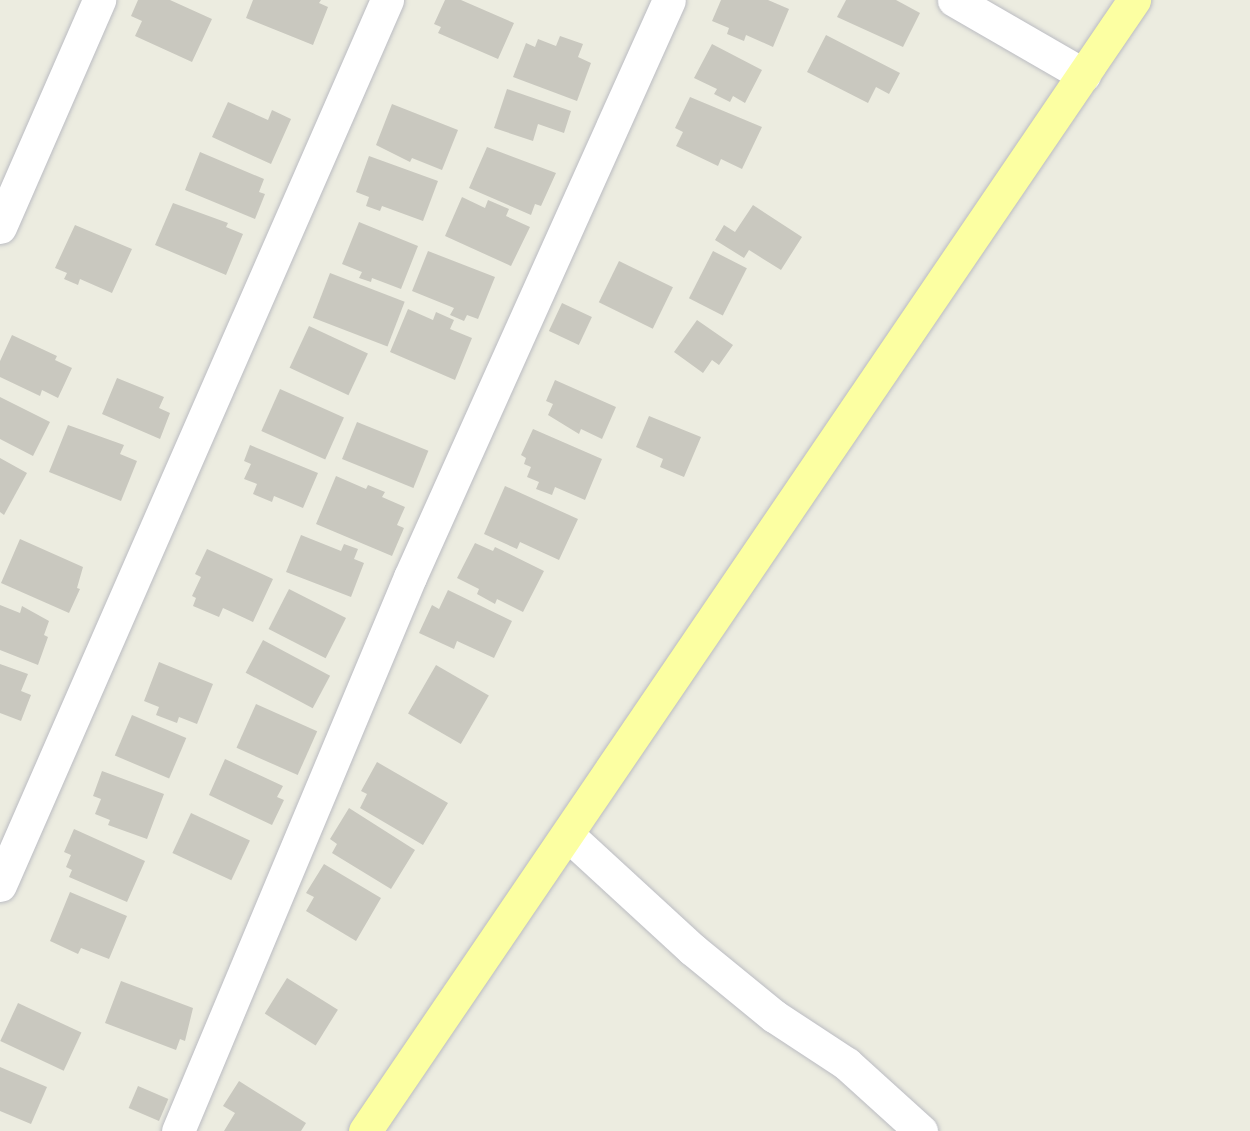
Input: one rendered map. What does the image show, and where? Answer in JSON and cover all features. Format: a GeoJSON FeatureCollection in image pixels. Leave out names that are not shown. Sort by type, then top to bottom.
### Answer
{"type":"FeatureCollection","features":[{"type":"Feature","properties":{"kind":"main road"},"geometry":{"type":"LineString","coordinates":[[365,1131],[1134,0]]}},
{"type":"Feature","properties":{"kind":"street"},"geometry":{"type":"LineString","coordinates":[[0,227],[99,0]]}},
{"type":"Feature","properties":{"kind":"street"},"geometry":{"type":"LineString","coordinates":[[0,885],[387,0]]}},
{"type":"Feature","properties":{"kind":"street"},"geometry":{"type":"LineString","coordinates":[[178,1131],[410,577],[669,0]]}},
{"type":"Feature","properties":{"kind":"street"},"geometry":{"type":"LineString","coordinates":[[954,0],[1084,75]]}},
{"type":"Feature","properties":{"kind":"street"},"geometry":{"type":"LineString","coordinates":[[568,835],[692,949],[774,1016],[847,1064],[921,1131]]}},
{"type":"Feature","properties":{"kind":"building"},"geometry":{"type":"Polygon","coordinates":[[[138,0],[170,0],[212,19],[192,62],[135,36],[142,21],[131,16],[138,0]]]}},
{"type":"Feature","properties":{"kind":"building"},"geometry":{"type":"Polygon","coordinates":[[[253,0],[321,0],[319,3],[328,7],[313,45],[246,18],[253,0]]]}},
{"type":"Feature","properties":{"kind":"building"},"geometry":{"type":"Polygon","coordinates":[[[445,0],[461,0],[514,23],[498,59],[438,33],[441,27],[434,24],[445,0]]]}},
{"type":"Feature","properties":{"kind":"building"},"geometry":{"type":"Polygon","coordinates":[[[721,0],[768,0],[789,9],[773,47],[746,35],[744,41],[727,34],[729,28],[712,21],[721,0]]]}},
{"type":"Feature","properties":{"kind":"building"},"geometry":{"type":"Polygon","coordinates":[[[846,0],[896,0],[920,13],[903,47],[837,17],[846,0]]]}},
{"type":"Feature","properties":{"kind":"building"},"geometry":{"type":"Polygon","coordinates":[[[826,35],[900,73],[889,94],[876,87],[868,103],[807,72],[826,35]]]}},
{"type":"Feature","properties":{"kind":"building"},"geometry":{"type":"Polygon","coordinates":[[[560,36],[583,44],[578,57],[591,63],[577,101],[513,77],[526,43],[535,47],[538,39],[556,46],[560,36]]]}},
{"type":"Feature","properties":{"kind":"building"},"geometry":{"type":"Polygon","coordinates":[[[712,44],[762,70],[745,103],[733,96],[730,102],[714,94],[717,89],[694,78],[712,44]]]}},
{"type":"Feature","properties":{"kind":"building"},"geometry":{"type":"Polygon","coordinates":[[[507,89],[571,111],[564,133],[538,124],[533,141],[494,128],[507,89]]]}},
{"type":"Feature","properties":{"kind":"building"},"geometry":{"type":"Polygon","coordinates":[[[690,97],[762,127],[742,169],[721,159],[718,166],[676,146],[683,132],[675,128],[690,97]]]}},
{"type":"Feature","properties":{"kind":"building"},"geometry":{"type":"Polygon","coordinates":[[[228,102],[268,120],[272,110],[291,119],[271,164],[212,137],[228,102]]]}},
{"type":"Feature","properties":{"kind":"building"},"geometry":{"type":"Polygon","coordinates":[[[392,104],[458,130],[442,170],[412,158],[410,162],[376,145],[392,104]]]}},
{"type":"Feature","properties":{"kind":"building"},"geometry":{"type":"Polygon","coordinates":[[[487,147],[556,173],[541,206],[535,204],[531,215],[469,188],[487,147]]]}},
{"type":"Feature","properties":{"kind":"building"},"geometry":{"type":"Polygon","coordinates":[[[200,152],[264,179],[259,192],[265,194],[255,219],[185,190],[200,152]]]}},
{"type":"Feature","properties":{"kind":"building"},"geometry":{"type":"Polygon","coordinates":[[[369,156],[438,181],[423,221],[382,206],[380,211],[366,206],[369,197],[356,192],[369,156]]]}},
{"type":"Feature","properties":{"kind":"building"},"geometry":{"type":"Polygon","coordinates":[[[462,197],[485,208],[488,200],[509,209],[506,216],[530,227],[511,266],[445,236],[462,197]]]}},
{"type":"Feature","properties":{"kind":"building"},"geometry":{"type":"Polygon","coordinates":[[[173,203],[228,223],[226,227],[243,234],[226,275],[155,245],[173,203]]]}},
{"type":"Feature","properties":{"kind":"building"},"geometry":{"type":"Polygon","coordinates":[[[753,205],[802,237],[781,270],[749,250],[744,258],[715,240],[724,225],[735,232],[753,205]]]}},
{"type":"Feature","properties":{"kind":"building"},"geometry":{"type":"Polygon","coordinates":[[[359,222],[418,246],[401,289],[372,278],[371,282],[359,278],[362,272],[342,264],[359,222]]]}},
{"type":"Feature","properties":{"kind":"building"},"geometry":{"type":"Polygon","coordinates":[[[75,225],[132,249],[112,293],[80,279],[78,285],[64,279],[67,273],[55,268],[75,225]]]}},
{"type":"Feature","properties":{"kind":"building"},"geometry":{"type":"Polygon","coordinates":[[[428,251],[495,277],[478,319],[467,315],[464,321],[450,315],[454,308],[412,291],[428,251]]]}},
{"type":"Feature","properties":{"kind":"building"},"geometry":{"type":"Polygon","coordinates":[[[713,251],[747,268],[723,315],[689,298],[713,251]]]}},
{"type":"Feature","properties":{"kind":"building"},"geometry":{"type":"Polygon","coordinates":[[[619,261],[673,287],[653,329],[599,302],[619,261]]]}},
{"type":"Feature","properties":{"kind":"building"},"geometry":{"type":"Polygon","coordinates":[[[330,273],[405,302],[387,346],[313,318],[330,273]]]}},
{"type":"Feature","properties":{"kind":"building"},"geometry":{"type":"Polygon","coordinates":[[[562,303],[592,317],[579,345],[549,331],[562,303]]]}},
{"type":"Feature","properties":{"kind":"building"},"geometry":{"type":"Polygon","coordinates":[[[408,309],[433,320],[436,312],[454,320],[450,329],[472,338],[455,380],[390,352],[408,309]]]}},
{"type":"Feature","properties":{"kind":"building"},"geometry":{"type":"Polygon","coordinates":[[[697,320],[733,345],[719,365],[712,360],[703,373],[674,352],[697,320]]]}},
{"type":"Feature","properties":{"kind":"building"},"geometry":{"type":"Polygon","coordinates":[[[309,326],[368,353],[348,395],[290,368],[309,326]]]}},
{"type":"Feature","properties":{"kind":"building"},"geometry":{"type":"Polygon","coordinates":[[[12,335],[57,356],[55,360],[72,368],[58,398],[42,390],[40,396],[0,377],[0,361],[12,335]]]}},
{"type":"Feature","properties":{"kind":"building"},"geometry":{"type":"Polygon","coordinates":[[[117,378],[164,397],[159,408],[170,413],[160,439],[102,414],[117,378]]]}},
{"type":"Feature","properties":{"kind":"building"},"geometry":{"type":"Polygon","coordinates":[[[555,380],[616,407],[602,439],[581,429],[579,434],[548,415],[553,404],[546,401],[555,380]]]}},
{"type":"Feature","properties":{"kind":"building"},"geometry":{"type":"Polygon","coordinates":[[[280,389],[344,417],[325,459],[261,431],[280,389]]]}},
{"type":"Feature","properties":{"kind":"building"},"geometry":{"type":"Polygon","coordinates":[[[0,397],[50,422],[33,456],[0,439],[0,397]]]}},
{"type":"Feature","properties":{"kind":"building"},"geometry":{"type":"Polygon","coordinates":[[[649,416],[701,437],[684,477],[660,467],[663,459],[636,447],[649,416]]]}},
{"type":"Feature","properties":{"kind":"building"},"geometry":{"type":"Polygon","coordinates":[[[357,422],[428,451],[413,488],[342,459],[357,422]]]}},
{"type":"Feature","properties":{"kind":"building"},"geometry":{"type":"Polygon","coordinates":[[[68,425],[124,445],[120,454],[137,461],[121,501],[49,472],[68,425]]]}},
{"type":"Feature","properties":{"kind":"building"},"geometry":{"type":"Polygon","coordinates":[[[533,429],[602,459],[585,500],[555,487],[552,495],[536,489],[539,482],[527,477],[531,467],[524,464],[526,458],[521,455],[533,429]]]}},
{"type":"Feature","properties":{"kind":"building"},"geometry":{"type":"Polygon","coordinates":[[[250,445],[318,473],[303,508],[274,496],[272,502],[253,494],[257,484],[244,479],[251,464],[244,461],[250,445]]]}},
{"type":"Feature","properties":{"kind":"building"},"geometry":{"type":"Polygon","coordinates":[[[0,458],[27,473],[4,515],[0,512],[0,458]]]}},
{"type":"Feature","properties":{"kind":"building"},"geometry":{"type":"Polygon","coordinates":[[[336,476],[366,489],[368,485],[385,492],[382,497],[405,507],[397,525],[404,528],[392,556],[316,524],[336,476]]]}},
{"type":"Feature","properties":{"kind":"building"},"geometry":{"type":"Polygon","coordinates":[[[505,486],[578,519],[559,560],[520,542],[517,549],[484,534],[505,486]]]}},
{"type":"Feature","properties":{"kind":"building"},"geometry":{"type":"Polygon","coordinates":[[[301,535],[341,551],[344,544],[358,549],[354,559],[364,563],[351,597],[286,572],[301,535]]]}},
{"type":"Feature","properties":{"kind":"building"},"geometry":{"type":"Polygon","coordinates":[[[20,539],[83,567],[77,588],[80,589],[69,613],[1,583],[20,539]]]}},
{"type":"Feature","properties":{"kind":"building"},"geometry":{"type":"Polygon","coordinates":[[[475,543],[493,551],[495,547],[544,571],[523,612],[497,599],[495,604],[477,594],[479,589],[457,578],[475,543]]]}},
{"type":"Feature","properties":{"kind":"building"},"geometry":{"type":"Polygon","coordinates":[[[207,549],[273,579],[253,622],[223,608],[219,617],[193,606],[196,598],[192,596],[201,577],[195,574],[207,549]]]}},
{"type":"Feature","properties":{"kind":"building"},"geometry":{"type":"Polygon","coordinates":[[[289,589],[346,618],[326,658],[269,629],[289,589]]]}},
{"type":"Feature","properties":{"kind":"building"},"geometry":{"type":"Polygon","coordinates":[[[448,590],[512,621],[494,658],[457,641],[454,649],[419,633],[432,605],[439,609],[448,590]]]}},
{"type":"Feature","properties":{"kind":"building"},"geometry":{"type":"Polygon","coordinates":[[[0,605],[20,613],[22,606],[49,621],[44,635],[48,637],[38,665],[0,650],[0,605]]]}},
{"type":"Feature","properties":{"kind":"building"},"geometry":{"type":"Polygon","coordinates":[[[263,640],[330,676],[313,708],[246,673],[263,640]]]}},
{"type":"Feature","properties":{"kind":"building"},"geometry":{"type":"Polygon","coordinates":[[[159,662],[213,684],[197,724],[179,717],[177,723],[156,715],[159,707],[144,701],[159,662]]]}},
{"type":"Feature","properties":{"kind":"building"},"geometry":{"type":"Polygon","coordinates":[[[0,664],[28,674],[21,691],[31,695],[21,721],[0,713],[0,664]]]}},
{"type":"Feature","properties":{"kind":"building"},"geometry":{"type":"Polygon","coordinates":[[[436,665],[489,696],[461,744],[408,713],[436,665]]]}},
{"type":"Feature","properties":{"kind":"building"},"geometry":{"type":"Polygon","coordinates":[[[256,704],[317,731],[298,775],[236,748],[256,704]]]}},
{"type":"Feature","properties":{"kind":"building"},"geometry":{"type":"Polygon","coordinates":[[[132,715],[186,738],[169,779],[115,756],[132,715]]]}},
{"type":"Feature","properties":{"kind":"building"},"geometry":{"type":"Polygon","coordinates":[[[225,759],[283,786],[277,797],[284,800],[272,825],[209,795],[225,759]]]}},
{"type":"Feature","properties":{"kind":"building"},"geometry":{"type":"Polygon","coordinates":[[[377,762],[448,803],[423,845],[360,808],[367,794],[361,791],[377,762]]]}},
{"type":"Feature","properties":{"kind":"building"},"geometry":{"type":"Polygon","coordinates":[[[102,771],[164,794],[147,839],[108,825],[110,820],[95,814],[101,799],[93,796],[102,771]]]}},
{"type":"Feature","properties":{"kind":"building"},"geometry":{"type":"Polygon","coordinates":[[[349,808],[415,850],[391,889],[332,853],[337,844],[330,839],[349,808]]]}},
{"type":"Feature","properties":{"kind":"building"},"geometry":{"type":"Polygon","coordinates":[[[191,813],[250,840],[231,880],[172,853],[191,813]]]}},
{"type":"Feature","properties":{"kind":"building"},"geometry":{"type":"Polygon","coordinates":[[[74,829],[145,861],[127,902],[69,877],[72,870],[66,867],[71,855],[64,852],[74,829]]]}},
{"type":"Feature","properties":{"kind":"building"},"geometry":{"type":"Polygon","coordinates":[[[324,864],[381,898],[356,941],[306,911],[314,897],[306,893],[324,864]]]}},
{"type":"Feature","properties":{"kind":"building"},"geometry":{"type":"Polygon","coordinates":[[[70,892],[127,916],[109,959],[81,948],[78,954],[50,941],[70,892]]]}},
{"type":"Feature","properties":{"kind":"building"},"geometry":{"type":"Polygon","coordinates":[[[287,978],[338,1010],[316,1045],[265,1014],[287,978]]]}},
{"type":"Feature","properties":{"kind":"building"},"geometry":{"type":"Polygon","coordinates":[[[121,981],[193,1008],[185,1041],[180,1039],[176,1050],[105,1023],[121,981]]]}},
{"type":"Feature","properties":{"kind":"building"},"geometry":{"type":"Polygon","coordinates":[[[18,1003],[81,1033],[64,1071],[0,1041],[18,1003]]]}},
{"type":"Feature","properties":{"kind":"building"},"geometry":{"type":"Polygon","coordinates":[[[0,1067],[47,1087],[31,1124],[0,1111],[0,1067]]]}},
{"type":"Feature","properties":{"kind":"building"},"geometry":{"type":"Polygon","coordinates":[[[239,1081],[306,1123],[301,1131],[224,1131],[235,1113],[223,1106],[239,1081]]]}},
{"type":"Feature","properties":{"kind":"building"},"geometry":{"type":"Polygon","coordinates":[[[138,1086],[168,1099],[159,1121],[129,1108],[138,1086]]]}}]}
